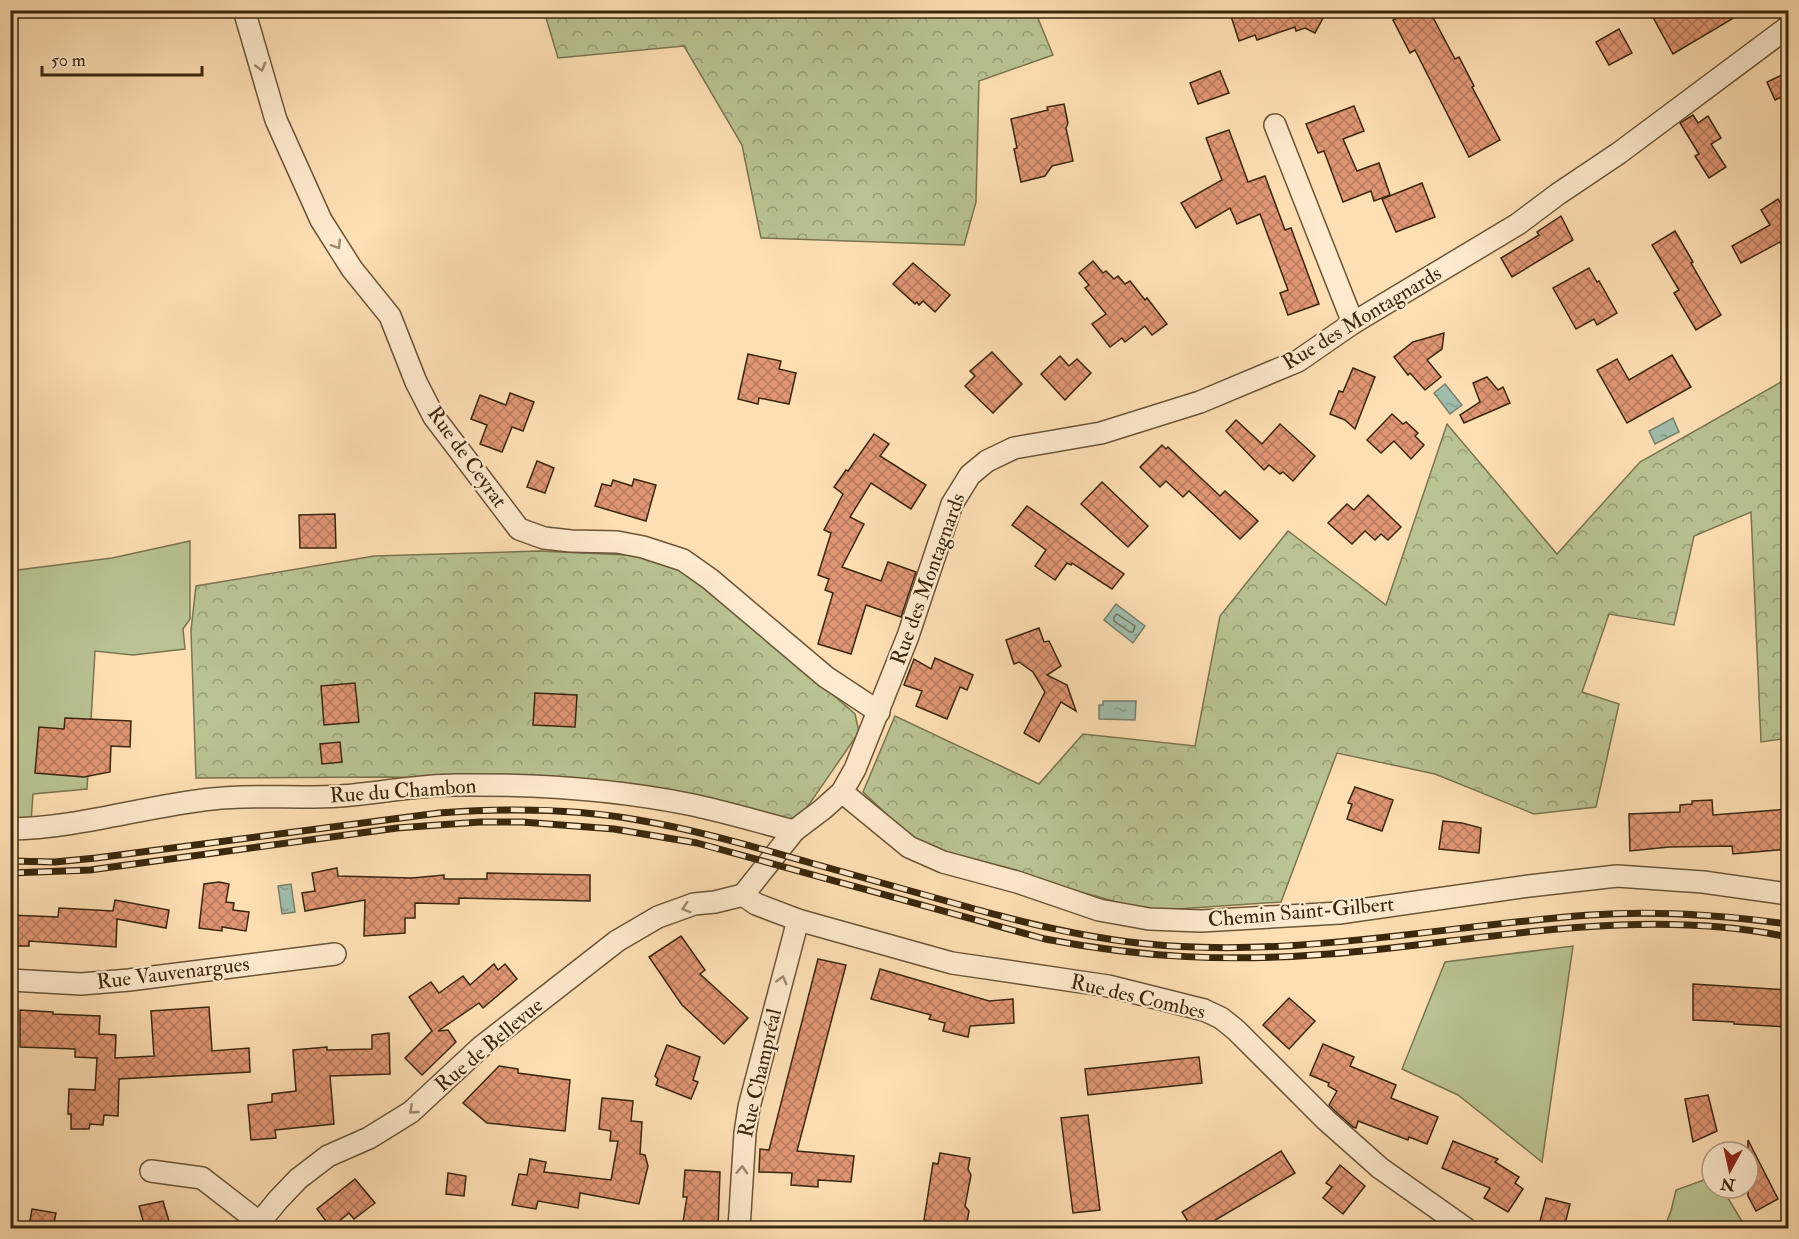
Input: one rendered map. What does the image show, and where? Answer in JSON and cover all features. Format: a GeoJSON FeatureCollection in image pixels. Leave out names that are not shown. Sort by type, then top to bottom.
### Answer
{"type":"FeatureCollection","features":[{"type":"Feature","properties":{"kind":"street","name":"Rue de Ceyrat"},"geometry":{"type":"LineString","coordinates":[[244,10],[276,120],[321,220],[352,269],[390,316],[416,382],[434,417],[519,529],[562,540],[617,542],[665,552],[683,560],[710,579],[826,677],[879,712]]}},
{"type":"Feature","properties":{"kind":"street","name":"Rue des Montagnards"},"geometry":{"type":"LineString","coordinates":[[743,895],[794,831],[842,792],[855,768],[908,636],[952,504],[970,475],[987,461],[1014,448],[1101,433],[1200,402],[1298,361],[1353,323],[1518,224],[1619,153],[1788,27]]}},
{"type":"Feature","properties":{"kind":"street"},"geometry":{"type":"LineString","coordinates":[[1275,125],[1353,323]]}},
{"type":"Feature","properties":{"kind":"street","name":"Rue du Chambon"},"geometry":{"type":"LineString","coordinates":[[10,830],[86,822],[136,810],[214,799],[338,796],[455,785],[542,785],[596,789],[689,804],[794,831]]}},
{"type":"Feature","properties":{"kind":"street","name":"Chemin Saint-Gilbert"},"geometry":{"type":"LineString","coordinates":[[842,792],[909,847],[944,862],[1017,882],[1099,910],[1149,919],[1201,921],[1340,913],[1617,876],[1657,877],[1788,894]]}},
{"type":"Feature","properties":{"kind":"street","name":"Rue des Combes"},"geometry":{"type":"LineString","coordinates":[[743,895],[756,904],[798,920],[952,963],[1108,986],[1204,1010],[1221,1018],[1236,1030],[1326,1120],[1380,1168],[1465,1228]]}},
{"type":"Feature","properties":{"kind":"street","name":"Rue de Bellevue"},"geometry":{"type":"LineString","coordinates":[[258,1226],[298,1179],[328,1156],[369,1138],[411,1112],[481,1047],[617,941],[658,917],[694,904],[715,902],[743,895]]}},
{"type":"Feature","properties":{"kind":"street","name":"Rue Champréal"},"geometry":{"type":"LineString","coordinates":[[739,1228],[745,1133],[749,1107],[798,920]]}},
{"type":"Feature","properties":{"kind":"street","name":"Rue Vauvenargues"},"geometry":{"type":"LineString","coordinates":[[10,980],[81,984],[335,954]]}},
{"type":"Feature","properties":{"kind":"street"},"geometry":{"type":"LineString","coordinates":[[151,1171],[202,1178],[258,1226]]}},
{"type":"Feature","properties":{"kind":"green space"},"geometry":{"type":"Polygon","coordinates":[[[544,11],[1035,11],[1053,55],[979,81],[976,202],[964,245],[761,238],[742,145],[684,46],[558,58],[544,11]]]}},
{"type":"Feature","properties":{"kind":"green space"},"geometry":{"type":"Polygon","coordinates":[[[1788,378],[1788,738],[1761,742],[1751,512],[1694,536],[1674,625],[1609,614],[1582,692],[1619,704],[1596,807],[1534,814],[1435,774],[1337,753],[1281,902],[1148,911],[965,859],[912,838],[863,792],[895,716],[1039,784],[1083,734],[1195,746],[1220,616],[1288,531],[1386,605],[1447,424],[1557,554],[1640,462],[1788,378]]]}},
{"type":"Feature","properties":{"kind":"green space"},"geometry":{"type":"Polygon","coordinates":[[[190,541],[190,619],[183,629],[185,649],[133,655],[95,651],[87,789],[33,794],[31,822],[11,823],[10,571],[112,558],[190,541]]]}},
{"type":"Feature","properties":{"kind":"green space"},"geometry":{"type":"Polygon","coordinates":[[[539,551],[648,556],[685,570],[745,618],[855,714],[859,732],[797,822],[580,783],[390,777],[196,778],[191,630],[196,586],[374,556],[539,551]]]}},
{"type":"Feature","properties":{"kind":"green space"},"geometry":{"type":"Polygon","coordinates":[[[1573,946],[1542,1162],[1458,1095],[1402,1069],[1445,962],[1573,946]]]}},
{"type":"Feature","properties":{"kind":"green space"},"geometry":{"type":"Polygon","coordinates":[[[1700,1181],[1700,1200],[1729,1200],[1746,1228],[1664,1228],[1676,1190],[1700,1181]]]}},
{"type":"Feature","properties":{"kind":"water"},"geometry":{"type":"Polygon","coordinates":[[[1445,384],[1462,405],[1450,414],[1434,393],[1445,384]]]}},
{"type":"Feature","properties":{"kind":"water"},"geometry":{"type":"Polygon","coordinates":[[[1673,418],[1679,432],[1655,444],[1649,431],[1673,418]]]}},
{"type":"Feature","properties":{"kind":"water"},"geometry":{"type":"Polygon","coordinates":[[[1116,604],[1145,626],[1133,643],[1104,620],[1116,604]]]}},
{"type":"Feature","properties":{"kind":"water"},"geometry":{"type":"Polygon","coordinates":[[[1103,701],[1136,701],[1135,720],[1099,719],[1099,705],[1103,705],[1103,701]]]}},
{"type":"Feature","properties":{"kind":"water"},"geometry":{"type":"Polygon","coordinates":[[[291,884],[295,912],[282,914],[278,886],[291,884]]]}},
{"type":"Feature","properties":{"kind":"building"},"geometry":{"type":"Polygon","coordinates":[[[1229,10],[1335,10],[1335,14],[1323,18],[1315,33],[1305,28],[1296,31],[1295,27],[1257,40],[1255,35],[1239,41],[1229,10]]]}},
{"type":"Feature","properties":{"kind":"building"},"geometry":{"type":"Polygon","coordinates":[[[1412,10],[1429,10],[1455,59],[1459,57],[1500,140],[1469,157],[1415,50],[1410,53],[1393,20],[1412,10]]]}},
{"type":"Feature","properties":{"kind":"building"},"geometry":{"type":"Polygon","coordinates":[[[1649,10],[1747,10],[1673,54],[1649,10]]]}},
{"type":"Feature","properties":{"kind":"building"},"geometry":{"type":"Polygon","coordinates":[[[1619,29],[1632,53],[1609,65],[1596,42],[1619,29]]]}},
{"type":"Feature","properties":{"kind":"building"},"geometry":{"type":"Polygon","coordinates":[[[1220,71],[1229,93],[1198,104],[1190,83],[1220,71]]]}},
{"type":"Feature","properties":{"kind":"building"},"geometry":{"type":"Polygon","coordinates":[[[1788,72],[1788,94],[1775,100],[1767,82],[1788,72]]]}},
{"type":"Feature","properties":{"kind":"building"},"geometry":{"type":"Polygon","coordinates":[[[1064,104],[1073,161],[1052,166],[1045,176],[1021,182],[1011,119],[1064,104]]]}},
{"type":"Feature","properties":{"kind":"building"},"geometry":{"type":"Polygon","coordinates":[[[1354,106],[1364,131],[1343,139],[1357,171],[1379,163],[1390,195],[1374,201],[1371,191],[1343,202],[1324,151],[1318,153],[1306,124],[1354,106]]]}},
{"type":"Feature","properties":{"kind":"building"},"geometry":{"type":"Polygon","coordinates":[[[1693,115],[1698,123],[1708,116],[1721,138],[1711,144],[1726,167],[1709,178],[1695,156],[1699,154],[1680,123],[1693,115]]]}},
{"type":"Feature","properties":{"kind":"building"},"geometry":{"type":"Polygon","coordinates":[[[1229,130],[1248,182],[1265,176],[1285,230],[1291,228],[1319,304],[1288,315],[1280,293],[1288,290],[1260,214],[1237,224],[1230,208],[1196,228],[1181,203],[1222,180],[1206,138],[1229,130]]]}},
{"type":"Feature","properties":{"kind":"building"},"geometry":{"type":"Polygon","coordinates":[[[1422,183],[1435,217],[1396,232],[1382,199],[1422,183]]]}},
{"type":"Feature","properties":{"kind":"building"},"geometry":{"type":"Polygon","coordinates":[[[1778,199],[1788,215],[1788,255],[1780,242],[1741,263],[1732,246],[1770,225],[1761,210],[1778,199]]]}},
{"type":"Feature","properties":{"kind":"building"},"geometry":{"type":"Polygon","coordinates":[[[1561,216],[1573,240],[1512,277],[1501,258],[1539,235],[1537,232],[1561,216]]]}},
{"type":"Feature","properties":{"kind":"building"},"geometry":{"type":"Polygon","coordinates":[[[1675,231],[1721,315],[1696,330],[1674,293],[1679,290],[1652,245],[1675,231]]]}},
{"type":"Feature","properties":{"kind":"building"},"geometry":{"type":"Polygon","coordinates":[[[1093,261],[1103,273],[1106,271],[1114,279],[1118,276],[1125,284],[1130,281],[1167,324],[1152,335],[1145,326],[1125,342],[1122,338],[1110,347],[1092,324],[1106,314],[1085,288],[1089,285],[1079,273],[1093,261]]]}},
{"type":"Feature","properties":{"kind":"building"},"geometry":{"type":"Polygon","coordinates":[[[913,263],[950,295],[935,312],[923,301],[919,305],[917,302],[915,304],[893,284],[913,263]]]}},
{"type":"Feature","properties":{"kind":"building"},"geometry":{"type":"Polygon","coordinates":[[[1589,268],[1617,313],[1597,325],[1594,319],[1576,329],[1553,288],[1589,268]]]}},
{"type":"Feature","properties":{"kind":"building"},"geometry":{"type":"Polygon","coordinates":[[[1444,333],[1442,349],[1427,360],[1441,377],[1425,390],[1410,373],[1408,375],[1394,357],[1413,342],[1444,333]]]}},
{"type":"Feature","properties":{"kind":"building"},"geometry":{"type":"Polygon","coordinates":[[[992,352],[1022,384],[993,413],[965,386],[975,376],[970,371],[992,352]]]}},
{"type":"Feature","properties":{"kind":"building"},"geometry":{"type":"Polygon","coordinates":[[[748,354],[781,361],[779,369],[796,373],[789,404],[759,398],[758,404],[738,399],[748,354]]]}},
{"type":"Feature","properties":{"kind":"building"},"geometry":{"type":"Polygon","coordinates":[[[1672,355],[1691,387],[1627,423],[1597,370],[1617,359],[1629,380],[1672,355]]]}},
{"type":"Feature","properties":{"kind":"building"},"geometry":{"type":"Polygon","coordinates":[[[1060,356],[1069,366],[1077,359],[1091,373],[1065,400],[1041,374],[1060,356]]]}},
{"type":"Feature","properties":{"kind":"building"},"geometry":{"type":"Polygon","coordinates":[[[1353,368],[1375,377],[1355,429],[1345,420],[1330,414],[1339,391],[1343,392],[1353,368]]]}},
{"type":"Feature","properties":{"kind":"building"},"geometry":{"type":"Polygon","coordinates":[[[1487,377],[1498,390],[1503,387],[1510,403],[1464,423],[1460,415],[1480,402],[1473,383],[1487,377]]]}},
{"type":"Feature","properties":{"kind":"building"},"geometry":{"type":"Polygon","coordinates":[[[510,393],[534,402],[523,431],[512,427],[502,452],[480,444],[487,425],[471,419],[480,395],[506,405],[510,393]]]}},
{"type":"Feature","properties":{"kind":"building"},"geometry":{"type":"Polygon","coordinates":[[[1392,414],[1403,424],[1406,422],[1418,433],[1415,436],[1424,445],[1411,459],[1394,441],[1381,453],[1367,440],[1392,414]]]}},
{"type":"Feature","properties":{"kind":"building"},"geometry":{"type":"Polygon","coordinates":[[[1236,420],[1262,444],[1280,424],[1315,456],[1293,481],[1283,472],[1280,474],[1269,465],[1264,470],[1226,431],[1236,420]]]}},
{"type":"Feature","properties":{"kind":"building"},"geometry":{"type":"Polygon","coordinates":[[[874,434],[889,444],[880,456],[926,485],[911,509],[871,483],[850,517],[864,524],[842,567],[881,581],[888,562],[916,572],[901,617],[866,605],[851,654],[818,644],[833,593],[825,590],[829,579],[818,575],[831,533],[824,530],[843,494],[834,487],[874,434]]]}},
{"type":"Feature","properties":{"kind":"building"},"geometry":{"type":"Polygon","coordinates":[[[1162,445],[1166,449],[1168,447],[1220,496],[1225,491],[1258,521],[1240,539],[1189,491],[1183,497],[1166,481],[1160,487],[1140,467],[1162,445]]]}},
{"type":"Feature","properties":{"kind":"building"},"geometry":{"type":"Polygon","coordinates":[[[537,461],[554,468],[545,493],[527,487],[537,461]]]}},
{"type":"Feature","properties":{"kind":"building"},"geometry":{"type":"Polygon","coordinates":[[[634,479],[656,485],[646,521],[595,506],[602,484],[611,486],[613,480],[632,486],[634,479]]]}},
{"type":"Feature","properties":{"kind":"building"},"geometry":{"type":"Polygon","coordinates":[[[1102,482],[1148,526],[1128,547],[1081,504],[1102,482]]]}},
{"type":"Feature","properties":{"kind":"building"},"geometry":{"type":"Polygon","coordinates":[[[1368,495],[1401,527],[1388,540],[1381,534],[1375,540],[1365,531],[1352,544],[1328,523],[1347,504],[1354,510],[1368,495]]]}},
{"type":"Feature","properties":{"kind":"building"},"geometry":{"type":"Polygon","coordinates":[[[1027,506],[1124,574],[1112,589],[1072,563],[1071,565],[1067,563],[1055,580],[1035,566],[1046,550],[1012,525],[1027,506]]]}},
{"type":"Feature","properties":{"kind":"building"},"geometry":{"type":"Polygon","coordinates":[[[335,514],[336,548],[300,548],[299,515],[335,514]]]}},
{"type":"Feature","properties":{"kind":"building"},"geometry":{"type":"Polygon","coordinates":[[[1039,628],[1044,642],[1049,641],[1061,666],[1047,675],[1067,685],[1076,711],[1061,702],[1039,742],[1024,733],[1045,692],[1033,672],[1019,662],[1014,664],[1006,640],[1039,628]]]}},
{"type":"Feature","properties":{"kind":"building"},"geometry":{"type":"Polygon","coordinates":[[[935,658],[973,675],[967,690],[960,687],[947,719],[916,706],[922,691],[904,685],[914,659],[931,669],[935,658]]]}},
{"type":"Feature","properties":{"kind":"building"},"geometry":{"type":"Polygon","coordinates":[[[355,683],[359,722],[324,725],[321,686],[355,683]]]}},
{"type":"Feature","properties":{"kind":"building"},"geometry":{"type":"Polygon","coordinates":[[[535,693],[577,695],[575,727],[533,725],[535,693]]]}},
{"type":"Feature","properties":{"kind":"building"},"geometry":{"type":"Polygon","coordinates":[[[65,718],[131,721],[130,747],[111,746],[110,772],[84,777],[35,773],[39,727],[64,729],[65,718]]]}},
{"type":"Feature","properties":{"kind":"building"},"geometry":{"type":"Polygon","coordinates":[[[340,742],[342,762],[322,764],[320,744],[340,742]]]}},
{"type":"Feature","properties":{"kind":"building"},"geometry":{"type":"Polygon","coordinates":[[[1355,787],[1393,800],[1382,831],[1347,819],[1352,804],[1348,803],[1355,787]]]}},
{"type":"Feature","properties":{"kind":"building"},"geometry":{"type":"Polygon","coordinates":[[[1712,800],[1713,815],[1788,809],[1788,849],[1733,854],[1732,846],[1669,847],[1630,851],[1629,814],[1680,812],[1680,805],[1692,804],[1692,801],[1712,800]]]}},
{"type":"Feature","properties":{"kind":"building"},"geometry":{"type":"Polygon","coordinates":[[[1443,821],[1481,828],[1479,853],[1439,849],[1443,821]]]}},
{"type":"Feature","properties":{"kind":"building"},"geometry":{"type":"Polygon","coordinates":[[[337,868],[338,876],[412,878],[444,875],[444,879],[487,879],[487,873],[590,875],[590,901],[459,898],[459,904],[415,903],[415,918],[405,918],[405,933],[364,936],[365,900],[305,911],[302,893],[315,891],[312,873],[337,868]]]}},
{"type":"Feature","properties":{"kind":"building"},"geometry":{"type":"Polygon","coordinates":[[[219,882],[229,884],[226,902],[234,903],[233,910],[249,912],[246,931],[222,927],[222,931],[199,928],[204,884],[219,882]]]}},
{"type":"Feature","properties":{"kind":"building"},"geometry":{"type":"Polygon","coordinates":[[[115,900],[169,910],[166,928],[117,919],[116,947],[29,941],[29,946],[10,946],[10,915],[58,917],[59,908],[113,911],[115,900]]]}},
{"type":"Feature","properties":{"kind":"building"},"geometry":{"type":"Polygon","coordinates":[[[681,936],[705,970],[700,974],[748,1018],[724,1044],[682,1005],[649,957],[681,936]]]}},
{"type":"Feature","properties":{"kind":"building"},"geometry":{"type":"Polygon","coordinates":[[[818,959],[846,965],[797,1151],[854,1156],[851,1182],[818,1180],[818,1187],[791,1185],[792,1173],[759,1172],[760,1149],[769,1150],[818,959]]]}},
{"type":"Feature","properties":{"kind":"building"},"geometry":{"type":"Polygon","coordinates":[[[494,964],[498,970],[505,964],[517,979],[483,1008],[479,1003],[438,1031],[448,1030],[456,1042],[422,1075],[405,1058],[432,1031],[409,997],[431,982],[439,993],[463,976],[470,985],[494,964]]]}},
{"type":"Feature","properties":{"kind":"building"},"geometry":{"type":"Polygon","coordinates":[[[880,969],[989,1001],[1013,999],[1014,1023],[970,1026],[968,1037],[943,1031],[945,1023],[929,1019],[931,1015],[871,999],[880,969]]]}},
{"type":"Feature","properties":{"kind":"building"},"geometry":{"type":"Polygon","coordinates":[[[1693,984],[1788,990],[1788,1027],[1693,1020],[1693,984]]]}},
{"type":"Feature","properties":{"kind":"building"},"geometry":{"type":"Polygon","coordinates":[[[1289,998],[1315,1021],[1289,1049],[1263,1025],[1289,998]]]}},
{"type":"Feature","properties":{"kind":"building"},"geometry":{"type":"Polygon","coordinates":[[[209,1007],[212,1051],[249,1048],[250,1072],[119,1079],[118,1116],[104,1115],[103,1125],[90,1124],[89,1129],[71,1129],[71,1114],[68,1114],[69,1089],[95,1090],[97,1058],[75,1057],[75,1049],[20,1047],[20,1010],[53,1012],[53,1014],[100,1016],[99,1034],[116,1035],[115,1058],[154,1056],[151,1011],[209,1007]]]}},
{"type":"Feature","properties":{"kind":"building"},"geometry":{"type":"Polygon","coordinates":[[[389,1033],[390,1074],[330,1076],[334,1124],[275,1130],[276,1138],[251,1140],[248,1105],[272,1102],[272,1094],[296,1091],[293,1050],[327,1047],[327,1050],[372,1049],[372,1035],[389,1033]]]}},
{"type":"Feature","properties":{"kind":"building"},"geometry":{"type":"Polygon","coordinates":[[[1323,1044],[1354,1057],[1350,1066],[1396,1085],[1391,1098],[1438,1117],[1427,1144],[1409,1137],[1408,1140],[1358,1121],[1356,1128],[1353,1127],[1335,1111],[1329,1105],[1337,1091],[1328,1086],[1329,1083],[1310,1075],[1323,1044]]]}},
{"type":"Feature","properties":{"kind":"building"},"geometry":{"type":"Polygon","coordinates":[[[667,1045],[700,1057],[693,1080],[698,1082],[691,1099],[656,1085],[658,1079],[655,1076],[667,1045]]]}},
{"type":"Feature","properties":{"kind":"building"},"geometry":{"type":"Polygon","coordinates":[[[1199,1057],[1202,1083],[1088,1095],[1085,1069],[1199,1057]]]}},
{"type":"Feature","properties":{"kind":"building"},"geometry":{"type":"Polygon","coordinates":[[[499,1066],[518,1069],[518,1073],[570,1080],[565,1131],[487,1123],[463,1103],[499,1066]]]}},
{"type":"Feature","properties":{"kind":"building"},"geometry":{"type":"Polygon","coordinates":[[[1708,1095],[1717,1131],[1693,1142],[1685,1099],[1708,1095]]]}},
{"type":"Feature","properties":{"kind":"building"},"geometry":{"type":"Polygon","coordinates":[[[602,1098],[633,1101],[631,1121],[642,1122],[640,1154],[645,1155],[648,1166],[639,1204],[580,1193],[578,1208],[538,1201],[536,1209],[512,1205],[519,1174],[527,1175],[530,1159],[546,1162],[544,1172],[611,1180],[618,1141],[610,1141],[611,1131],[599,1129],[602,1098]]]}},
{"type":"Feature","properties":{"kind":"building"},"geometry":{"type":"Polygon","coordinates":[[[1088,1115],[1100,1210],[1073,1213],[1061,1118],[1088,1115]]]}},
{"type":"Feature","properties":{"kind":"building"},"geometry":{"type":"Polygon","coordinates":[[[1453,1141],[1498,1159],[1495,1162],[1519,1177],[1515,1183],[1523,1189],[1508,1212],[1484,1198],[1490,1188],[1442,1168],[1453,1141]]]}},
{"type":"Feature","properties":{"kind":"building"},"geometry":{"type":"Polygon","coordinates":[[[1281,1151],[1295,1173],[1202,1228],[1192,1228],[1182,1212],[1281,1151]]]}},
{"type":"Feature","properties":{"kind":"building"},"geometry":{"type":"Polygon","coordinates":[[[940,1153],[970,1158],[968,1169],[971,1175],[965,1206],[969,1211],[966,1228],[938,1228],[939,1223],[924,1220],[933,1163],[938,1164],[940,1153]]]}},
{"type":"Feature","properties":{"kind":"building"},"geometry":{"type":"Polygon","coordinates":[[[1760,1164],[1778,1199],[1756,1211],[1750,1200],[1760,1200],[1760,1164]]]}},
{"type":"Feature","properties":{"kind":"building"},"geometry":{"type":"Polygon","coordinates":[[[1340,1165],[1365,1186],[1343,1214],[1323,1198],[1332,1187],[1326,1183],[1340,1165]]]}},
{"type":"Feature","properties":{"kind":"building"},"geometry":{"type":"Polygon","coordinates":[[[685,1170],[720,1172],[718,1228],[682,1228],[687,1197],[683,1197],[685,1170]]]}},
{"type":"Feature","properties":{"kind":"building"},"geometry":{"type":"Polygon","coordinates":[[[448,1173],[466,1176],[464,1196],[446,1194],[448,1173]]]}},
{"type":"Feature","properties":{"kind":"building"},"geometry":{"type":"Polygon","coordinates":[[[355,1179],[375,1203],[354,1219],[349,1213],[331,1228],[317,1209],[355,1179]]]}},
{"type":"Feature","properties":{"kind":"building"},"geometry":{"type":"Polygon","coordinates":[[[1546,1198],[1570,1204],[1564,1228],[1539,1225],[1546,1198]]]}},
{"type":"Feature","properties":{"kind":"building"},"geometry":{"type":"Polygon","coordinates":[[[163,1201],[171,1228],[145,1228],[139,1206],[163,1201]]]}},
{"type":"Feature","properties":{"kind":"building"},"geometry":{"type":"Polygon","coordinates":[[[32,1209],[56,1213],[53,1228],[29,1226],[32,1209]]]}},
{"type":"Feature","properties":{"kind":"railway"},"geometry":{"type":"LineString","coordinates":[[10,861],[55,862],[96,858],[439,813],[539,810],[613,816],[682,829],[1024,922],[1138,943],[1195,947],[1308,945],[1534,920],[1640,913],[1689,914],[1788,924]]}},
{"type":"Feature","properties":{"kind":"railway"},"geometry":{"type":"LineString","coordinates":[[10,873],[90,870],[397,828],[480,822],[522,822],[614,829],[697,843],[1045,939],[1152,954],[1221,958],[1329,954],[1558,929],[1616,925],[1674,924],[1731,928],[1788,937]]}}]}
